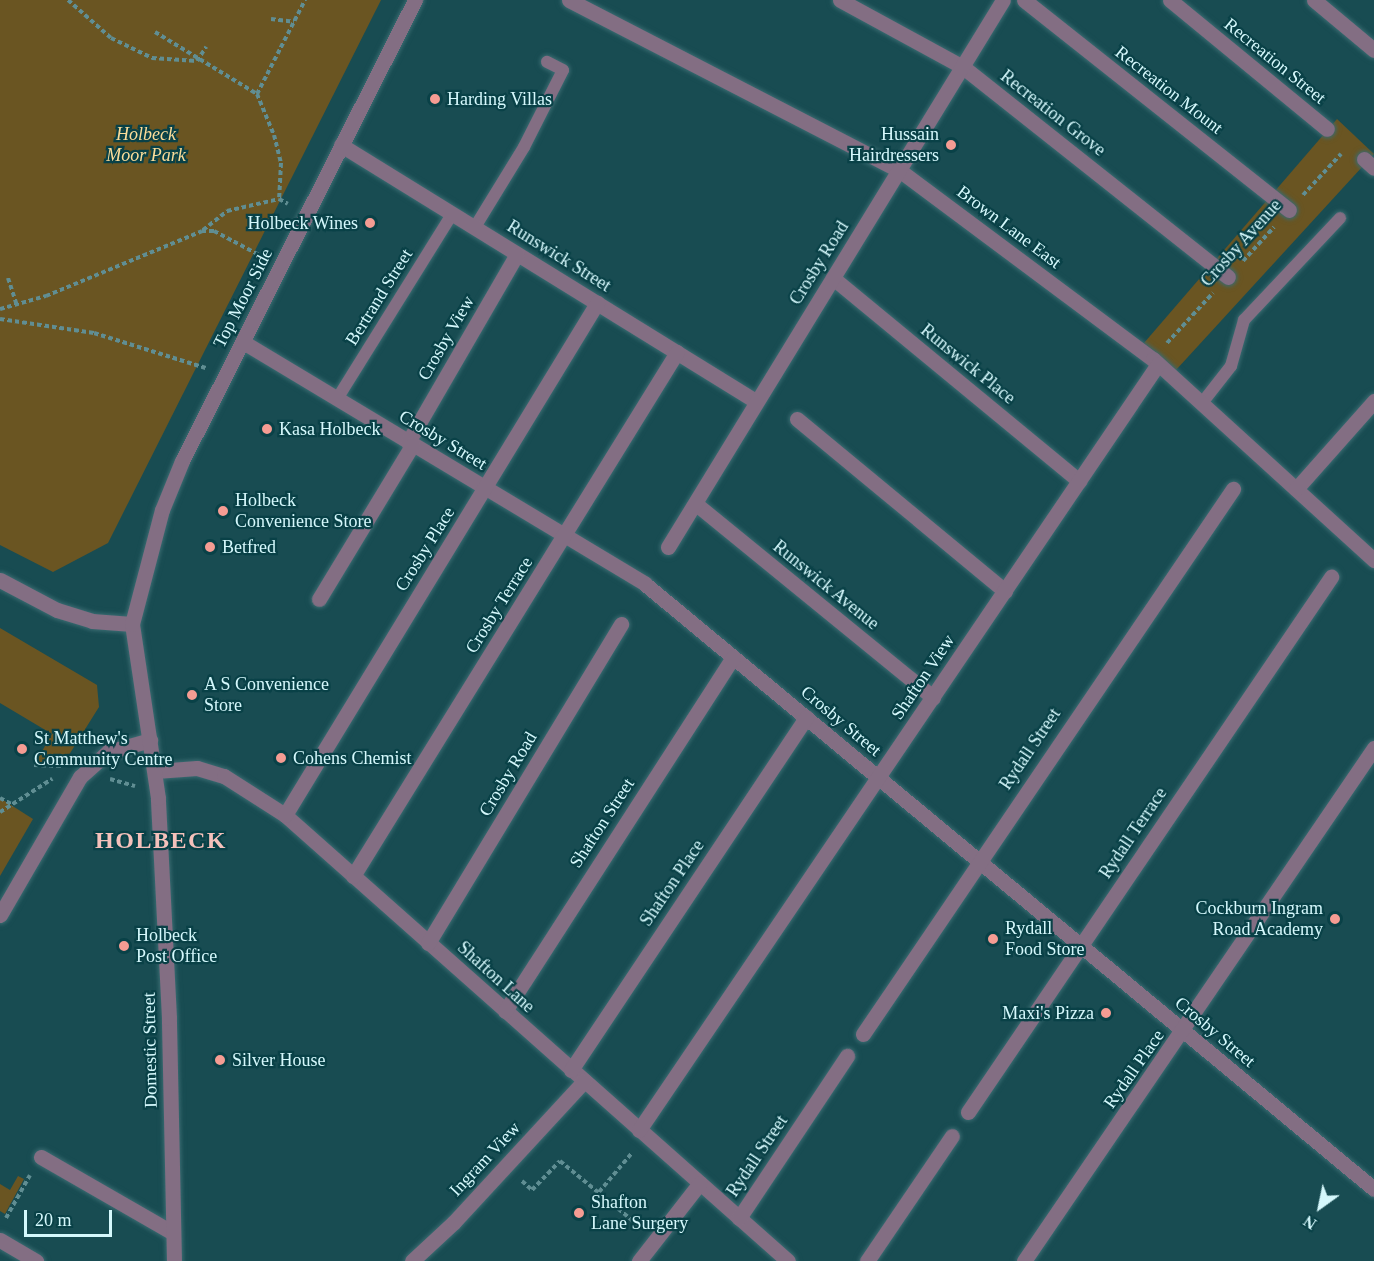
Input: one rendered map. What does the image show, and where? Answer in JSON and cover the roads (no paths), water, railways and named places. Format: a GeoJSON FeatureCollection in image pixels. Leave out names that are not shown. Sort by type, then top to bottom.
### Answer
{"type":"FeatureCollection","features":[{"type":"Feature","properties":{"kind":"street","name":"Top Moor Side"},"geometry":{"type":"LineString","coordinates":[[132,624],[162,510],[225,374],[415,0]]}},
{"type":"Feature","properties":{"kind":"street","name":"Brown Lane East"},"geometry":{"type":"LineString","coordinates":[[569,0],[899,170],[1155,362],[1374,560]]}},
{"type":"Feature","properties":{"kind":"street","name":"Recreation Grove"},"geometry":{"type":"LineString","coordinates":[[840,0],[963,67],[1228,277]]}},
{"type":"Feature","properties":{"kind":"street","name":"Crosby Road"},"geometry":{"type":"LineString","coordinates":[[668,547],[1003,0]]}},
{"type":"Feature","properties":{"kind":"street","name":"Recreation Mount"},"geometry":{"type":"LineString","coordinates":[[1024,0],[1289,210]]}},
{"type":"Feature","properties":{"kind":"street","name":"Recreation Street"},"geometry":{"type":"LineString","coordinates":[[1170,0],[1327,129]]}},
{"type":"Feature","properties":{"kind":"street"},"geometry":{"type":"LineString","coordinates":[[1314,0],[1374,50]]}},
{"type":"Feature","properties":{"kind":"street","name":"Runswick Street"},"geometry":{"type":"LineString","coordinates":[[341,145],[756,401]]}},
{"type":"Feature","properties":{"kind":"street","name":"Crosby View"},"geometry":{"type":"LineString","coordinates":[[319,598],[517,254]]}},
{"type":"Feature","properties":{"kind":"street","name":"Runswick Place"},"geometry":{"type":"LineString","coordinates":[[833,278],[1079,481]]}},
{"type":"Feature","properties":{"kind":"street","name":"Crosby Place"},"geometry":{"type":"LineString","coordinates":[[285,815],[597,303]]}},
{"type":"Feature","properties":{"kind":"street","name":"Crosby Street"},"geometry":{"type":"LineString","coordinates":[[243,342],[645,584],[1374,1189]]}},
{"type":"Feature","properties":{"kind":"street","name":"Crosby Terrace"},"geometry":{"type":"LineString","coordinates":[[353,876],[677,352]]}},
{"type":"Feature","properties":{"kind":"street","name":"Shafton View"},"geometry":{"type":"LineString","coordinates":[[643,1133],[1079,481],[1155,362]]}},
{"type":"Feature","properties":{"kind":"street"},"geometry":{"type":"LineString","coordinates":[[1296,489],[1374,401]]}},
{"type":"Feature","properties":{"kind":"street"},"geometry":{"type":"LineString","coordinates":[[797,419],[1005,591]]}},
{"type":"Feature","properties":{"kind":"street","name":"Rydall Street"},"geometry":{"type":"LineString","coordinates":[[862,1034],[978,860],[1233,489]]}},
{"type":"Feature","properties":{"kind":"street","name":"Runswick Avenue"},"geometry":{"type":"LineString","coordinates":[[696,504],[933,697]]}},
{"type":"Feature","properties":{"kind":"street","name":"Rydall Terrace"},"geometry":{"type":"LineString","coordinates":[[968,1112],[1331,577]]}},
{"type":"Feature","properties":{"kind":"street"},"geometry":{"type":"LineString","coordinates":[[0,580],[57,610],[92,621],[132,624]]}},
{"type":"Feature","properties":{"kind":"street","name":"Domestic Street"},"geometry":{"type":"LineString","coordinates":[[132,624],[156,771],[158,798],[170,1018],[174,1261]]}},
{"type":"Feature","properties":{"kind":"street","name":"Crosby Road"},"geometry":{"type":"LineString","coordinates":[[428,943],[621,624]]}},
{"type":"Feature","properties":{"kind":"street","name":"Shafton Street"},"geometry":{"type":"LineString","coordinates":[[505,1011],[733,657]]}},
{"type":"Feature","properties":{"kind":"street","name":"Shafton Place"},"geometry":{"type":"LineString","coordinates":[[571,1070],[806,717]]}},
{"type":"Feature","properties":{"kind":"street"},"geometry":{"type":"LineString","coordinates":[[0,915],[80,777],[108,752],[150,740]]}},
{"type":"Feature","properties":{"kind":"street","name":"Rydall Place"},"geometry":{"type":"LineString","coordinates":[[1024,1261],[1184,1031],[1374,748]]}},
{"type":"Feature","properties":{"kind":"street","name":"Shafton Lane"},"geometry":{"type":"LineString","coordinates":[[156,771],[197,768],[224,776],[285,815],[788,1261]]}},
{"type":"Feature","properties":{"kind":"street","name":"Rydall Street"},"geometry":{"type":"LineString","coordinates":[[739,1218],[847,1056]]}},
{"type":"Feature","properties":{"kind":"street","name":"Ingram View"},"geometry":{"type":"LineString","coordinates":[[412,1261],[505,1167],[584,1081]]}},
{"type":"Feature","properties":{"kind":"street"},"geometry":{"type":"LineString","coordinates":[[867,1261],[952,1136]]}},
{"type":"Feature","properties":{"kind":"street"},"geometry":{"type":"LineString","coordinates":[[41,1157],[173,1233]]}},
{"type":"Feature","properties":{"kind":"street"},"geometry":{"type":"LineString","coordinates":[[639,1261],[700,1183]]}},
{"type":"Feature","properties":{"kind":"street"},"geometry":{"type":"LineString","coordinates":[[0,1240],[36,1261]]}},
{"type":"Feature","properties":{"kind":"lane"},"geometry":{"type":"LineString","coordinates":[[475,227],[524,147],[563,70],[547,62]]}},
{"type":"Feature","properties":{"kind":"lane","name":"Bertrand Street"},"geometry":{"type":"LineString","coordinates":[[337,399],[452,214]]}},
{"type":"Feature","properties":{"kind":"lane"},"geometry":{"type":"LineString","coordinates":[[1202,403],[1231,366],[1244,320],[1340,218]]}},
{"type":"Feature","properties":{"kind":"place","name":"Harding Villas"},"geometry":{"type":"Point","coordinates":[435,99]}},
{"type":"Feature","properties":{"kind":"place","name":"Hussain Hairdressers"},"geometry":{"type":"Point","coordinates":[951,145]}},
{"type":"Feature","properties":{"kind":"place","name":"Holbeck Wines"},"geometry":{"type":"Point","coordinates":[370,223]}},
{"type":"Feature","properties":{"kind":"place","name":"Kasa Holbeck"},"geometry":{"type":"Point","coordinates":[267,429]}},
{"type":"Feature","properties":{"kind":"place","name":"Holbeck Convenience Store"},"geometry":{"type":"Point","coordinates":[223,511]}},
{"type":"Feature","properties":{"kind":"place","name":"Betfred"},"geometry":{"type":"Point","coordinates":[210,547]}},
{"type":"Feature","properties":{"kind":"place","name":"A S Convenience Store"},"geometry":{"type":"Point","coordinates":[192,695]}},
{"type":"Feature","properties":{"kind":"place","name":"St Matthew's Community Centre"},"geometry":{"type":"Point","coordinates":[22,749]}},
{"type":"Feature","properties":{"kind":"place","name":"Cohens Chemist"},"geometry":{"type":"Point","coordinates":[281,758]}},
{"type":"Feature","properties":{"kind":"place","name":"Cockburn Ingram Road Academy"},"geometry":{"type":"Point","coordinates":[1335,919]}},
{"type":"Feature","properties":{"kind":"place","name":"Rydall Food Store"},"geometry":{"type":"Point","coordinates":[993,939]}},
{"type":"Feature","properties":{"kind":"place","name":"Holbeck Post Office"},"geometry":{"type":"Point","coordinates":[124,946]}},
{"type":"Feature","properties":{"kind":"place","name":"Maxi's Pizza"},"geometry":{"type":"Point","coordinates":[1106,1013]}},
{"type":"Feature","properties":{"kind":"place","name":"Silver House"},"geometry":{"type":"Point","coordinates":[220,1060]}},
{"type":"Feature","properties":{"kind":"place","name":"Shafton Lane Surgery"},"geometry":{"type":"Point","coordinates":[579,1213]}},
{"type":"Feature","properties":{"kind":"district","name":"HOLBECK"},"geometry":{"type":"Point","coordinates":[161,841]}},
{"type":"Feature","properties":{"kind":"park label","name":"Holbeck Moor Park"},"geometry":{"type":"Point","coordinates":[146,145]}}]}
